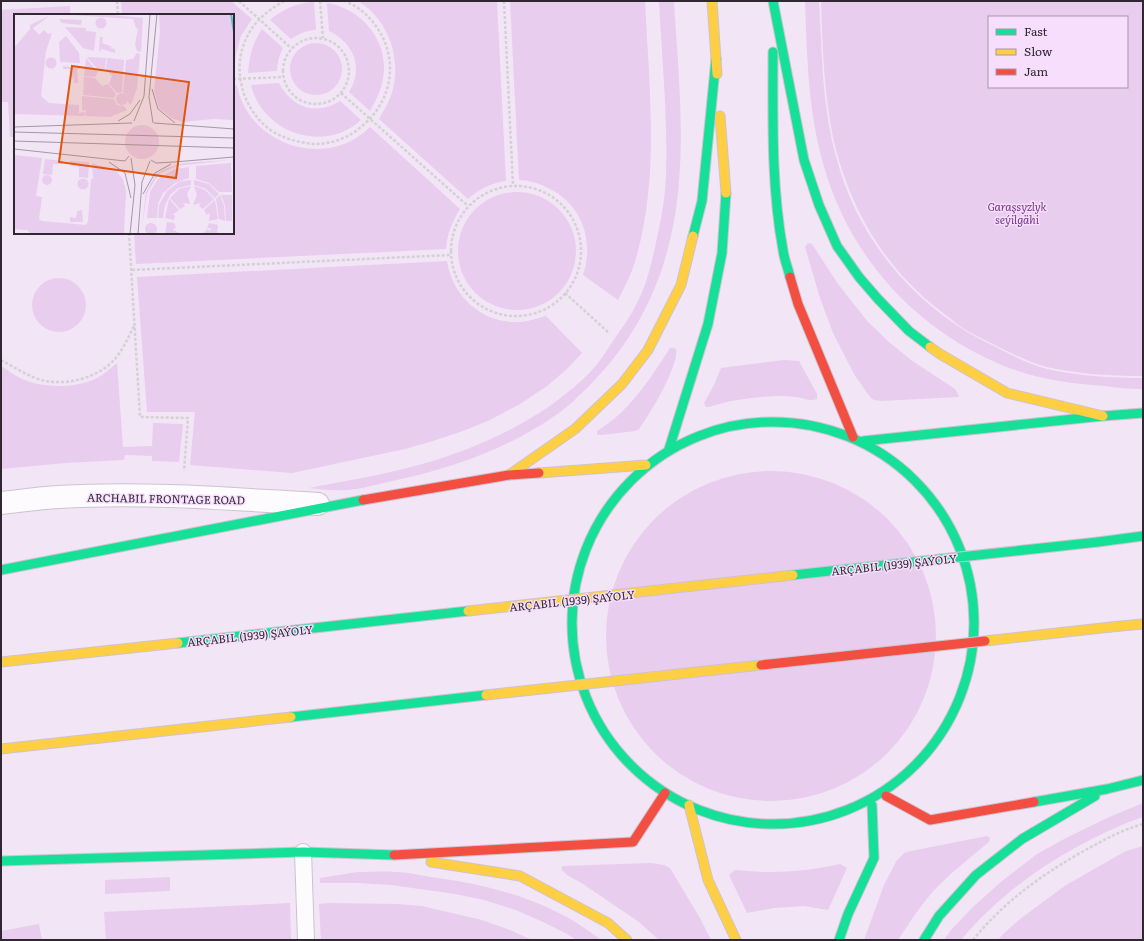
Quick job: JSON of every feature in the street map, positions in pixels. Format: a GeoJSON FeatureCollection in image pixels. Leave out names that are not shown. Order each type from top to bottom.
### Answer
{"type":"FeatureCollection","features":[{"type":"Feature","properties":{"kind":"main road"},"geometry":{"type":"LineString","coordinates":[[669,449],[708,324],[722,253],[726,189],[712,1]]}},
{"type":"Feature","properties":{"kind":"main road"},"geometry":{"type":"LineString","coordinates":[[773,1],[804,160],[819,205],[837,246],[859,277],[878,300],[909,331],[940,354],[1007,393],[1103,416]]}},
{"type":"Feature","properties":{"kind":"main road"},"geometry":{"type":"LineString","coordinates":[[773,1],[773,151],[776,194],[783,251],[798,304],[853,437]]}},
{"type":"Feature","properties":{"kind":"main road"},"geometry":{"type":"LineString","coordinates":[[509,475],[575,429],[622,384],[648,350],[681,285],[702,201],[716,59]]}},
{"type":"Feature","properties":{"kind":"main road"},"geometry":{"type":"LineString","coordinates":[[863,441],[1143,413]]}},
{"type":"Feature","properties":{"kind":"main road"},"geometry":{"type":"LineString","coordinates":[[780,420],[853,437],[863,441],[905,469],[938,506],[962,550],[974,598],[973,648],[960,696],[936,740],[886,796],[872,804],[830,815],[782,823],[735,820],[689,805],[665,793],[627,762],[598,724],[579,680],[571,633],[574,586],[588,540],[613,499],[646,465],[669,449],[722,427],[780,420]]}},
{"type":"Feature","properties":{"kind":"main road"},"geometry":{"type":"LineString","coordinates":[[1,570],[332,505],[509,475],[646,465]]}},
{"type":"Feature","properties":{"kind":"main road","name":"ARÇABIL (1939) ŞAÝOLY"},"geometry":{"type":"LineString","coordinates":[[1,662],[1143,536]]}},
{"type":"Feature","properties":{"kind":"main road"},"geometry":{"type":"LineString","coordinates":[[1,749],[1143,624]]}},
{"type":"Feature","properties":{"kind":"main road"},"geometry":{"type":"LineString","coordinates":[[886,796],[930,820],[1107,789],[1143,780]]}},
{"type":"Feature","properties":{"kind":"main road"},"geometry":{"type":"LineString","coordinates":[[924,940],[939,916],[976,875],[1022,839],[1107,789]]}},
{"type":"Feature","properties":{"kind":"main road"},"geometry":{"type":"LineString","coordinates":[[1,861],[302,852],[385,855],[633,842],[665,793]]}},
{"type":"Feature","properties":{"kind":"main road"},"geometry":{"type":"LineString","coordinates":[[839,940],[848,914],[874,858],[872,804]]}},
{"type":"Feature","properties":{"kind":"main road"},"geometry":{"type":"LineString","coordinates":[[689,805],[708,880],[736,940]]}},
{"type":"Feature","properties":{"kind":"main road"},"geometry":{"type":"LineString","coordinates":[[385,855],[520,876],[608,923],[627,940]]}},
{"type":"Feature","properties":{"kind":"street","name":"ARCHABIL FRONTAGE ROAD"},"geometry":{"type":"LineString","coordinates":[[1,503],[58,497],[115,495],[164,496],[332,505]]}},
{"type":"Feature","properties":{"kind":"lane"},"geometry":{"type":"LineString","coordinates":[[302,852],[306,940]]}},
{"type":"Feature","properties":{"kind":"path"},"geometry":{"type":"LineString","coordinates":[[117,1],[118,14]]}},
{"type":"Feature","properties":{"kind":"path"},"geometry":{"type":"LineString","coordinates":[[239,1],[291,48]]}},
{"type":"Feature","properties":{"kind":"path"},"geometry":{"type":"LineString","coordinates":[[284,1],[273,7],[259,19],[249,34],[242,50],[239,68],[240,79],[248,103],[258,118],[271,130],[287,139],[305,143],[323,144],[340,139],[356,131],[370,119],[381,105],[388,88],[390,70],[388,52],[382,35],[372,20],[358,8],[345,1]]}},
{"type":"Feature","properties":{"kind":"path"},"geometry":{"type":"LineString","coordinates":[[320,1],[323,38]]}},
{"type":"Feature","properties":{"kind":"path"},"geometry":{"type":"LineString","coordinates":[[504,1],[513,185]]}},
{"type":"Feature","properties":{"kind":"path"},"geometry":{"type":"LineString","coordinates":[[311,38],[323,38],[334,43],[342,50],[348,61],[350,72],[347,83],[341,93],[332,101],[321,104],[309,104],[298,100],[290,92],[284,82],[282,70],[284,59],[291,48],[300,42],[311,38]]}},
{"type":"Feature","properties":{"kind":"path"},"geometry":{"type":"LineString","coordinates":[[234,79],[283,77]]}},
{"type":"Feature","properties":{"kind":"path"},"geometry":{"type":"LineString","coordinates":[[341,93],[468,206]]}},
{"type":"Feature","properties":{"kind":"path"},"geometry":{"type":"LineString","coordinates":[[513,185],[529,186],[544,192],[557,200],[568,211],[576,225],[581,240],[581,256],[578,272],[571,286],[561,298],[548,308],[534,314],[518,316],[502,315],[487,310],[474,301],[463,290],[455,276],[450,255],[453,229],[460,216],[470,203],[483,194],[498,188],[513,185]]}},
{"type":"Feature","properties":{"kind":"path"},"geometry":{"type":"LineString","coordinates":[[130,234],[140,417],[188,418],[184,473]]}},
{"type":"Feature","properties":{"kind":"path"},"geometry":{"type":"LineString","coordinates":[[132,270],[450,255]]}},
{"type":"Feature","properties":{"kind":"path"},"geometry":{"type":"LineString","coordinates":[[565,293],[608,332]]}},
{"type":"Feature","properties":{"kind":"path"},"geometry":{"type":"LineString","coordinates":[[1,360],[23,373],[45,381],[63,382],[82,379],[101,371],[114,360],[126,344],[134,324]]}},
{"type":"Feature","properties":{"kind":"path"},"geometry":{"type":"LineString","coordinates":[[973,940],[1010,901],[1049,871],[1110,837],[1143,824]]}},
{"type":"Feature","properties":{"kind":"green space"},"geometry":{"type":"Polygon","coordinates":[[[121,1],[231,1],[252,19],[241,36],[236,54],[234,74],[234,14],[122,14],[121,1]]]}},
{"type":"Feature","properties":{"kind":"green space"},"geometry":{"type":"Polygon","coordinates":[[[358,1],[497,1],[506,181],[486,187],[468,199],[379,119],[388,103],[395,80],[394,55],[387,33],[381,22],[368,8],[358,1]]]}},
{"type":"Feature","properties":{"kind":"green space"},"geometry":{"type":"Polygon","coordinates":[[[510,1],[645,1],[651,130],[648,195],[636,258],[618,300],[583,275],[587,249],[586,236],[576,212],[568,202],[558,194],[543,186],[529,181],[519,180],[510,1]]]}},
{"type":"Feature","properties":{"kind":"green space"},"geometry":{"type":"Polygon","coordinates":[[[659,1],[674,1],[681,131],[679,183],[676,209],[665,258],[648,304],[623,346],[591,384],[568,406],[536,428],[501,446],[471,459],[446,467],[364,488],[327,490],[309,488],[420,465],[475,446],[532,418],[566,394],[587,376],[603,357],[632,313],[642,292],[653,256],[663,207],[666,177],[666,133],[659,1]]]}},
{"type":"Feature","properties":{"kind":"green space"},"geometry":{"type":"Polygon","coordinates":[[[805,1],[819,1],[822,61],[828,121],[845,186],[856,212],[870,236],[903,279],[923,299],[967,332],[1033,365],[1083,375],[1143,378],[1143,389],[1119,388],[1059,381],[1036,376],[995,362],[964,346],[936,328],[910,306],[886,282],[866,255],[848,226],[834,196],[823,163],[811,103],[805,1]]]}},
{"type":"Feature","properties":{"kind":"green space","name":"Garaşsyzlyk seýilgähi"},"geometry":{"type":"Polygon","coordinates":[[[821,1],[1143,1],[1143,376],[1083,373],[1047,367],[1021,358],[961,327],[930,303],[912,286],[881,249],[857,207],[847,184],[839,160],[830,121],[824,61],[821,1]]]}},
{"type":"Feature","properties":{"kind":"green space"},"geometry":{"type":"Polygon","coordinates":[[[314,2],[316,30],[303,33],[291,39],[270,20],[290,7],[314,2]]]}},
{"type":"Feature","properties":{"kind":"green space"},"geometry":{"type":"Polygon","coordinates":[[[327,3],[353,13],[372,31],[379,43],[383,55],[384,69],[380,90],[370,111],[349,92],[356,74],[356,65],[354,57],[345,42],[329,31],[327,3]]]}},
{"type":"Feature","properties":{"kind":"green space"},"geometry":{"type":"Polygon","coordinates":[[[70,6],[70,14],[14,14],[14,137],[10,137],[8,102],[1,102],[1,10],[70,6]]]}},
{"type":"Feature","properties":{"kind":"green space"},"geometry":{"type":"Polygon","coordinates":[[[262,29],[283,48],[278,59],[277,71],[248,73],[252,50],[262,29]]]}},
{"type":"Feature","properties":{"kind":"green space"},"geometry":{"type":"Polygon","coordinates":[[[311,43],[321,43],[335,50],[342,64],[342,74],[335,88],[321,95],[311,95],[301,91],[294,84],[290,74],[290,64],[294,54],[301,47],[311,43]]]}},
{"type":"Feature","properties":{"kind":"green space"},"geometry":{"type":"Polygon","coordinates":[[[279,83],[284,92],[298,104],[305,107],[322,108],[331,106],[340,101],[361,120],[346,130],[330,136],[313,137],[296,133],[281,126],[268,116],[257,102],[251,85],[279,83]]]}},
{"type":"Feature","properties":{"kind":"green space"},"geometry":{"type":"Polygon","coordinates":[[[237,85],[244,106],[256,123],[272,136],[291,145],[311,149],[332,147],[352,140],[370,127],[460,209],[450,228],[446,249],[136,264],[134,234],[234,234],[234,86],[237,85]]]}},
{"type":"Feature","properties":{"kind":"green space"},"geometry":{"type":"Polygon","coordinates":[[[517,192],[528,193],[540,197],[559,209],[571,228],[575,240],[575,262],[571,274],[559,293],[540,305],[528,309],[517,310],[506,309],[494,305],[475,293],[463,274],[459,262],[458,251],[459,240],[463,228],[475,209],[494,197],[506,193],[517,192]]]}},
{"type":"Feature","properties":{"kind":"green space"},"geometry":{"type":"Polygon","coordinates":[[[808,243],[812,244],[838,284],[868,322],[911,360],[955,389],[959,396],[958,397],[881,401],[874,400],[870,397],[854,374],[833,333],[820,298],[805,247],[808,243]]]}},
{"type":"Feature","properties":{"kind":"green space"},"geometry":{"type":"Polygon","coordinates":[[[447,261],[454,284],[469,303],[478,311],[500,320],[512,322],[525,321],[546,316],[582,353],[567,369],[547,386],[520,404],[490,420],[463,431],[405,449],[292,473],[190,465],[195,412],[147,412],[137,277],[447,261]]]}},
{"type":"Feature","properties":{"kind":"green space"},"geometry":{"type":"Polygon","coordinates":[[[59,278],[69,280],[78,286],[84,295],[86,305],[84,315],[78,324],[69,330],[59,332],[49,330],[40,324],[34,315],[32,305],[34,295],[40,286],[49,280],[59,278]]]}},
{"type":"Feature","properties":{"kind":"green space"},"geometry":{"type":"Polygon","coordinates":[[[670,348],[676,349],[676,356],[669,377],[650,413],[639,429],[635,431],[598,435],[597,431],[609,423],[629,405],[655,371],[670,348]]]}},
{"type":"Feature","properties":{"kind":"green space"},"geometry":{"type":"Polygon","coordinates":[[[784,360],[799,361],[817,394],[817,399],[806,400],[791,396],[768,396],[725,402],[706,407],[704,403],[721,368],[784,360]]]}},
{"type":"Feature","properties":{"kind":"green space"},"geometry":{"type":"Polygon","coordinates":[[[117,363],[123,447],[152,446],[153,423],[183,424],[179,462],[152,461],[152,456],[125,455],[124,460],[66,463],[1,469],[1,366],[19,378],[31,382],[41,385],[63,386],[93,380],[104,374],[117,363]]]}},
{"type":"Feature","properties":{"kind":"green space"},"geometry":{"type":"Polygon","coordinates":[[[755,471],[787,471],[819,478],[849,490],[876,508],[899,531],[909,544],[924,573],[933,604],[936,620],[936,652],[933,668],[924,699],[917,714],[899,741],[876,764],[849,782],[819,794],[787,801],[755,801],[723,794],[693,782],[666,764],[643,741],[625,714],[613,684],[606,652],[606,620],[613,588],[625,558],[643,531],[666,508],[693,490],[723,478],[755,471]]]}},
{"type":"Feature","properties":{"kind":"green space"},"geometry":{"type":"Polygon","coordinates":[[[1143,803],[1143,817],[1103,833],[1054,860],[1037,871],[1005,896],[975,924],[961,940],[944,940],[951,930],[974,906],[1002,881],[1037,854],[1107,818],[1143,803]]]}},
{"type":"Feature","properties":{"kind":"green space"},"geometry":{"type":"Polygon","coordinates":[[[987,836],[990,839],[989,842],[937,887],[921,906],[898,940],[864,940],[884,885],[897,860],[904,853],[987,836]]]}},
{"type":"Feature","properties":{"kind":"green space"},"geometry":{"type":"Polygon","coordinates":[[[1143,846],[1143,940],[998,940],[1020,919],[1066,885],[1126,851],[1143,846]]]}},
{"type":"Feature","properties":{"kind":"green space"},"geometry":{"type":"Polygon","coordinates":[[[651,863],[664,865],[670,868],[700,918],[711,940],[659,940],[639,922],[583,884],[567,875],[561,868],[563,866],[651,863]]]}},
{"type":"Feature","properties":{"kind":"green space"},"geometry":{"type":"Polygon","coordinates":[[[840,864],[847,868],[828,910],[804,906],[774,908],[747,913],[729,875],[735,870],[788,872],[840,864]]]}},
{"type":"Feature","properties":{"kind":"green space"},"geometry":{"type":"Polygon","coordinates":[[[358,872],[408,873],[454,880],[499,890],[542,905],[582,926],[601,940],[577,940],[516,910],[484,900],[455,894],[391,885],[320,883],[320,878],[358,872]]]}},
{"type":"Feature","properties":{"kind":"green space"},"geometry":{"type":"Polygon","coordinates":[[[170,877],[170,891],[105,894],[105,880],[170,877]]]}},
{"type":"Feature","properties":{"kind":"green space"},"geometry":{"type":"Polygon","coordinates":[[[290,903],[291,940],[106,940],[104,912],[290,903]]]}},
{"type":"Feature","properties":{"kind":"green space"},"geometry":{"type":"Polygon","coordinates":[[[319,904],[422,906],[482,920],[532,940],[321,940],[319,904]]]}},
{"type":"Feature","properties":{"kind":"green space"},"geometry":{"type":"Polygon","coordinates":[[[39,924],[42,940],[1,940],[1,931],[39,924]]]}},
{"type":"Feature","properties":{"kind":"traffic: fast"},"geometry":{"type":"LineString","coordinates":[[773,1],[804,160],[819,205],[837,246],[859,277],[878,299],[909,331],[930,347]]}},
{"type":"Feature","properties":{"kind":"traffic: fast"},"geometry":{"type":"LineString","coordinates":[[773,52],[773,127],[776,201],[779,226],[790,277]]}},
{"type":"Feature","properties":{"kind":"traffic: fast"},"geometry":{"type":"LineString","coordinates":[[693,236],[702,201],[716,59]]}},
{"type":"Feature","properties":{"kind":"traffic: fast"},"geometry":{"type":"LineString","coordinates":[[669,449],[708,324],[722,253],[726,193]]}},
{"type":"Feature","properties":{"kind":"traffic: fast"},"geometry":{"type":"LineString","coordinates":[[863,441],[1143,413]]}},
{"type":"Feature","properties":{"kind":"traffic: fast"},"geometry":{"type":"LineString","coordinates":[[773,422],[812,426],[850,437],[885,456],[915,481],[940,511],[959,546],[970,584],[974,623],[970,662],[959,700],[940,735],[915,765],[885,790],[850,809],[812,820],[773,824],[734,820],[696,809],[661,790],[631,765],[606,735],[587,700],[576,662],[572,623],[576,584],[587,546],[606,511],[631,481],[661,456],[696,437],[734,426],[773,422]]}},
{"type":"Feature","properties":{"kind":"traffic: fast"},"geometry":{"type":"LineString","coordinates":[[1,570],[363,500]]}},
{"type":"Feature","properties":{"kind":"traffic: fast"},"geometry":{"type":"LineString","coordinates":[[1098,542],[1143,536]]}},
{"type":"Feature","properties":{"kind":"traffic: fast"},"geometry":{"type":"LineString","coordinates":[[793,575],[1098,542]]}},
{"type":"Feature","properties":{"kind":"traffic: fast"},"geometry":{"type":"LineString","coordinates":[[178,643],[468,611]]}},
{"type":"Feature","properties":{"kind":"traffic: fast"},"geometry":{"type":"LineString","coordinates":[[291,717],[486,695]]}},
{"type":"Feature","properties":{"kind":"traffic: fast"},"geometry":{"type":"LineString","coordinates":[[1034,802],[1107,789],[1143,780]]}},
{"type":"Feature","properties":{"kind":"traffic: fast"},"geometry":{"type":"LineString","coordinates":[[924,940],[939,916],[976,875],[1022,839],[1095,796]]}},
{"type":"Feature","properties":{"kind":"traffic: fast"},"geometry":{"type":"LineString","coordinates":[[839,940],[848,914],[874,858],[872,805]]}},
{"type":"Feature","properties":{"kind":"traffic: fast"},"geometry":{"type":"LineString","coordinates":[[1,861],[303,852],[394,855]]}},
{"type":"Feature","properties":{"kind":"traffic: slow"},"geometry":{"type":"LineString","coordinates":[[712,1],[717,74]]}},
{"type":"Feature","properties":{"kind":"traffic: slow"},"geometry":{"type":"LineString","coordinates":[[720,116],[726,193]]}},
{"type":"Feature","properties":{"kind":"traffic: slow"},"geometry":{"type":"LineString","coordinates":[[509,475],[575,429],[622,384],[648,350],[681,285],[693,236]]}},
{"type":"Feature","properties":{"kind":"traffic: slow"},"geometry":{"type":"LineString","coordinates":[[930,347],[1007,393],[1103,416]]}},
{"type":"Feature","properties":{"kind":"traffic: slow"},"geometry":{"type":"LineString","coordinates":[[539,473],[646,465]]}},
{"type":"Feature","properties":{"kind":"traffic: slow"},"geometry":{"type":"LineString","coordinates":[[468,611],[793,575]]}},
{"type":"Feature","properties":{"kind":"traffic: slow"},"geometry":{"type":"LineString","coordinates":[[1111,627],[1143,624]]}},
{"type":"Feature","properties":{"kind":"traffic: slow"},"geometry":{"type":"LineString","coordinates":[[985,641],[1111,627]]}},
{"type":"Feature","properties":{"kind":"traffic: slow"},"geometry":{"type":"LineString","coordinates":[[1,662],[178,643]]}},
{"type":"Feature","properties":{"kind":"traffic: slow"},"geometry":{"type":"LineString","coordinates":[[486,695],[761,665]]}},
{"type":"Feature","properties":{"kind":"traffic: slow"},"geometry":{"type":"LineString","coordinates":[[1,749],[291,717]]}},
{"type":"Feature","properties":{"kind":"traffic: slow"},"geometry":{"type":"LineString","coordinates":[[689,805],[708,880],[736,940]]}},
{"type":"Feature","properties":{"kind":"traffic: slow"},"geometry":{"type":"LineString","coordinates":[[431,862],[520,876],[608,923],[627,940]]}},
{"type":"Feature","properties":{"kind":"traffic: jam"},"geometry":{"type":"LineString","coordinates":[[790,277],[798,304],[853,437]]}},
{"type":"Feature","properties":{"kind":"traffic: jam"},"geometry":{"type":"LineString","coordinates":[[363,500],[509,475],[539,473]]}},
{"type":"Feature","properties":{"kind":"traffic: jam"},"geometry":{"type":"LineString","coordinates":[[761,665],[985,641]]}},
{"type":"Feature","properties":{"kind":"traffic: jam"},"geometry":{"type":"LineString","coordinates":[[394,855],[633,842],[665,793]]}},
{"type":"Feature","properties":{"kind":"traffic: jam"},"geometry":{"type":"LineString","coordinates":[[886,796],[930,820],[1034,802]]}}]}
